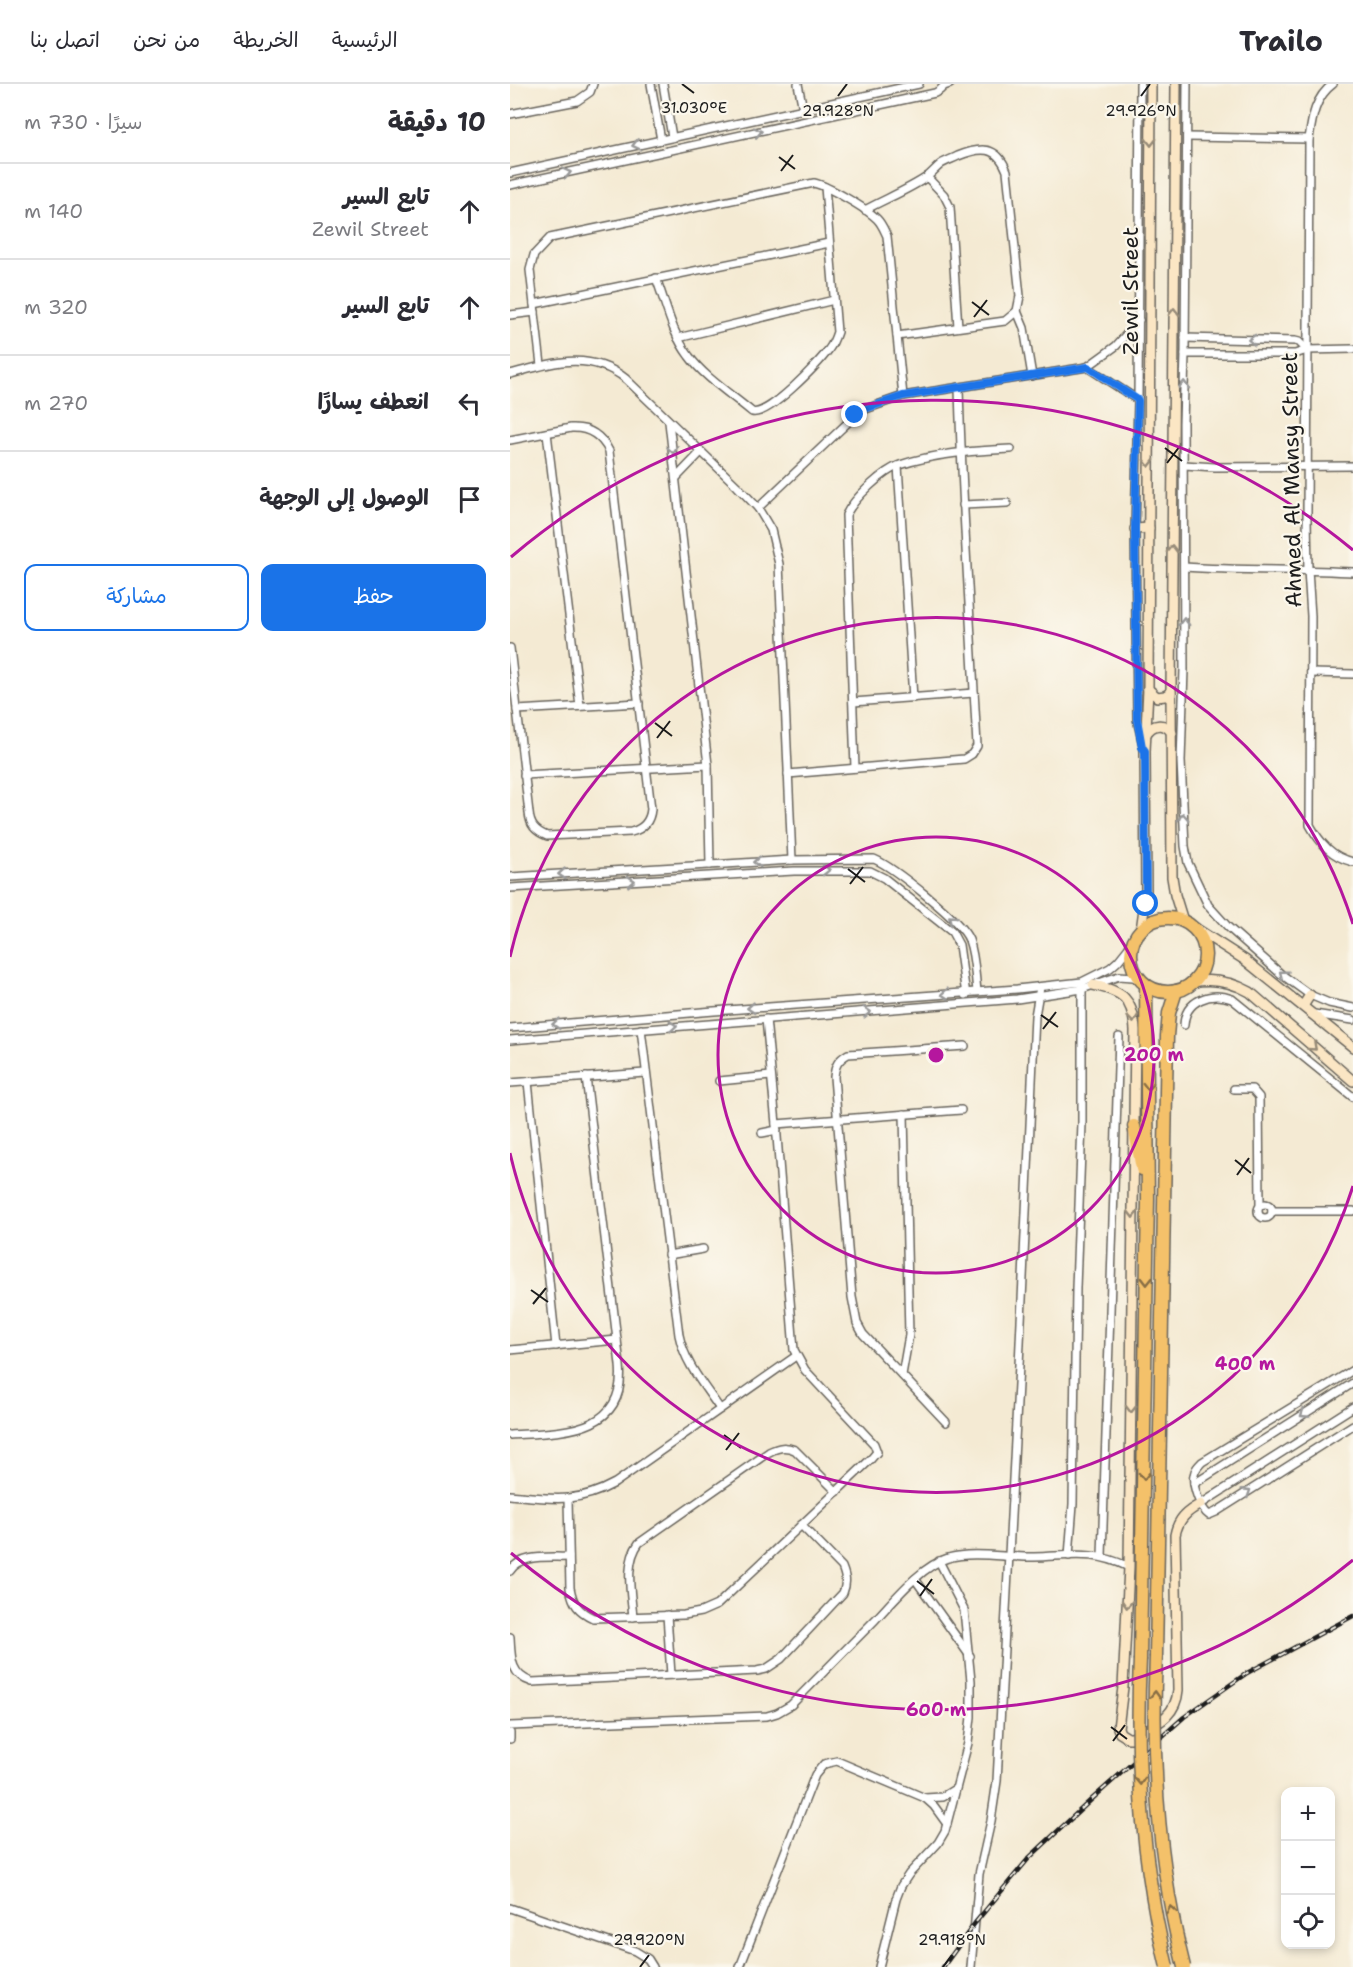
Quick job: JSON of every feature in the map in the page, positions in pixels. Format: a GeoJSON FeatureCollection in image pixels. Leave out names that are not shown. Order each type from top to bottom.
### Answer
{"type":"FeatureCollection","features":[{"type":"Feature","properties":{"kind":"highway"},"geometry":{"type":"LineString","coordinates":[[1143,983],[1160,992],[1176,991],[1193,982],[1202,968],[1205,952],[1200,936],[1186,923],[1164,918],[1151,922],[1141,930],[1134,941],[1131,961],[1143,983],[1148,1199],[1138,1743],[1143,1827],[1155,1910],[1167,1967]]}},
{"type":"Feature","properties":{"kind":"highway"},"geometry":{"type":"LineString","coordinates":[[1176,991],[1169,1013],[1167,1036],[1154,1739],[1158,1822],[1170,1905],[1184,1967]]}},
{"type":"Feature","properties":{"kind":"highway"},"geometry":{"type":"LineString","coordinates":[[1134,1126],[1148,1199]]}},
{"type":"Feature","properties":{"kind":"main road","name":"Zewil Street"},"geometry":{"type":"LineString","coordinates":[[1141,930],[1146,895],[1145,751],[1148,689],[1151,84]]}},
{"type":"Feature","properties":{"kind":"main road","name":"Zewil Street"},"geometry":{"type":"LineString","coordinates":[[1176,84],[1180,213],[1178,423],[1171,692],[1172,877],[1175,895],[1186,923]]}},
{"type":"Feature","properties":{"kind":"main road"},"geometry":{"type":"LineString","coordinates":[[1140,200],[1150,201]]}},
{"type":"Feature","properties":{"kind":"main road"},"geometry":{"type":"LineString","coordinates":[[1135,529],[1149,528]]}},
{"type":"Feature","properties":{"kind":"main road"},"geometry":{"type":"LineString","coordinates":[[1148,689],[1157,697],[1171,692]]}},
{"type":"Feature","properties":{"kind":"main road"},"geometry":{"type":"LineString","coordinates":[[1146,735],[1151,728],[1159,725],[1167,727],[1172,733]]}},
{"type":"Feature","properties":{"kind":"main road"},"geometry":{"type":"LineString","coordinates":[[1186,923],[1245,960],[1353,1047]]}},
{"type":"Feature","properties":{"kind":"main road"},"geometry":{"type":"LineString","coordinates":[[1193,982],[1223,981],[1250,992],[1353,1081]]}},
{"type":"Feature","properties":{"kind":"main road"},"geometry":{"type":"LineString","coordinates":[[1093,985],[1118,993],[1125,998],[1132,1008],[1135,1030],[1129,1567],[1123,1687],[1118,1728],[1120,1733],[1128,1738],[1132,1738],[1164,1719],[1176,1704],[1178,1690],[1175,1535],[1182,1517],[1201,1504]]}},
{"type":"Feature","properties":{"kind":"main road"},"geometry":{"type":"LineString","coordinates":[[1303,1006],[1310,994]]}},
{"type":"Feature","properties":{"kind":"street"},"geometry":{"type":"LineString","coordinates":[[510,114],[577,101],[590,92],[593,84]]}},
{"type":"Feature","properties":{"kind":"street"},"geometry":{"type":"LineString","coordinates":[[651,84],[661,140]]}},
{"type":"Feature","properties":{"kind":"street"},"geometry":{"type":"LineString","coordinates":[[663,84],[672,137]]}},
{"type":"Feature","properties":{"kind":"street"},"geometry":{"type":"LineString","coordinates":[[798,84],[803,109]]}},
{"type":"Feature","properties":{"kind":"street"},"geometry":{"type":"LineString","coordinates":[[510,173],[899,86],[919,84]]}},
{"type":"Feature","properties":{"kind":"street"},"geometry":{"type":"LineString","coordinates":[[1140,84],[1135,529],[1137,719],[1142,747],[1145,751]]}},
{"type":"Feature","properties":{"kind":"street"},"geometry":{"type":"LineString","coordinates":[[1187,84],[1187,136],[1180,213],[1185,354],[1178,423],[1184,465],[1181,761],[1185,846],[1188,863],[1208,905],[1228,927],[1281,974],[1310,994],[1329,1003],[1353,1008]]}},
{"type":"Feature","properties":{"kind":"street","name":"Ahmed Al Mansy Street"},"geometry":{"type":"LineString","coordinates":[[1333,84],[1321,95],[1316,105],[1309,139],[1307,350],[1308,570],[1311,616],[1310,825],[1317,838],[1328,849],[1345,860],[1353,862]]}},
{"type":"Feature","properties":{"kind":"street"},"geometry":{"type":"LineString","coordinates":[[510,185],[935,93],[945,85]]}},
{"type":"Feature","properties":{"kind":"street"},"geometry":{"type":"LineString","coordinates":[[725,126],[728,138]]}},
{"type":"Feature","properties":{"kind":"street"},"geometry":{"type":"LineString","coordinates":[[1187,136],[1309,139]]}},
{"type":"Feature","properties":{"kind":"street"},"geometry":{"type":"LineString","coordinates":[[865,210],[927,177],[943,163],[972,151],[981,149],[990,151],[1004,162],[1007,171],[1020,296],[1017,311],[1005,321],[897,336]]}},
{"type":"Feature","properties":{"kind":"street"},"geometry":{"type":"LineString","coordinates":[[607,152],[609,163]]}},
{"type":"Feature","properties":{"kind":"street"},"geometry":{"type":"LineString","coordinates":[[927,177],[944,195],[950,207],[958,327]]}},
{"type":"Feature","properties":{"kind":"street"},"geometry":{"type":"LineString","coordinates":[[542,365],[530,270],[531,262],[539,249],[550,238],[810,183],[825,187],[865,210],[881,223],[887,236],[903,396]]}},
{"type":"Feature","properties":{"kind":"street"},"geometry":{"type":"LineString","coordinates":[[656,278],[678,338],[689,356],[752,412],[758,413],[784,396],[831,347],[837,332],[825,187]]}},
{"type":"Feature","properties":{"kind":"street"},"geometry":{"type":"LineString","coordinates":[[510,315],[656,278],[829,243]]}},
{"type":"Feature","properties":{"kind":"street"},"geometry":{"type":"LineString","coordinates":[[678,338],[834,300]]}},
{"type":"Feature","properties":{"kind":"street"},"geometry":{"type":"LineString","coordinates":[[1017,311],[1024,328],[1032,376]]}},
{"type":"Feature","properties":{"kind":"street"},"geometry":{"type":"LineString","coordinates":[[758,508],[855,415],[865,409],[903,396],[1088,367],[1116,346],[1139,320]]}},
{"type":"Feature","properties":{"kind":"street"},"geometry":{"type":"LineString","coordinates":[[1185,338],[1294,341],[1299,342],[1307,350]]}},
{"type":"Feature","properties":{"kind":"street"},"geometry":{"type":"LineString","coordinates":[[1185,354],[1295,354],[1307,350],[1353,349]]}},
{"type":"Feature","properties":{"kind":"street"},"geometry":{"type":"LineString","coordinates":[[510,374],[542,365],[579,360],[612,369],[626,379],[737,486],[758,508],[771,530],[779,564],[792,860]]}},
{"type":"Feature","properties":{"kind":"street"},"geometry":{"type":"LineString","coordinates":[[1088,367],[1138,400]]}},
{"type":"Feature","properties":{"kind":"street"},"geometry":{"type":"LineString","coordinates":[[788,774],[964,759],[977,746],[963,505],[959,387]]}},
{"type":"Feature","properties":{"kind":"street"},"geometry":{"type":"LineString","coordinates":[[669,422],[708,765],[710,865]]}},
{"type":"Feature","properties":{"kind":"street"},"geometry":{"type":"LineString","coordinates":[[510,440],[581,428],[598,435],[609,452],[646,768],[650,815],[643,827],[631,832],[547,836],[533,828],[524,775],[510,648]]}},
{"type":"Feature","properties":{"kind":"street"},"geometry":{"type":"LineString","coordinates":[[547,433],[580,706]]}},
{"type":"Feature","properties":{"kind":"street"},"geometry":{"type":"LineString","coordinates":[[855,768],[846,515],[853,502],[863,491],[898,466],[961,452],[1011,449]]}},
{"type":"Feature","properties":{"kind":"street"},"geometry":{"type":"LineString","coordinates":[[676,478],[701,452]]}},
{"type":"Feature","properties":{"kind":"street"},"geometry":{"type":"LineString","coordinates":[[1184,465],[1215,467],[1353,466]]}},
{"type":"Feature","properties":{"kind":"street"},"geometry":{"type":"LineString","coordinates":[[898,466],[913,698]]}},
{"type":"Feature","properties":{"kind":"street"},"geometry":{"type":"LineString","coordinates":[[963,505],[1007,503]]}},
{"type":"Feature","properties":{"kind":"street"},"geometry":{"type":"LineString","coordinates":[[1184,567],[1353,572]]}},
{"type":"Feature","properties":{"kind":"street"},"geometry":{"type":"LineString","coordinates":[[1311,673],[1353,675]]}},
{"type":"Feature","properties":{"kind":"street"},"geometry":{"type":"LineString","coordinates":[[853,702],[974,693]]}},
{"type":"Feature","properties":{"kind":"street"},"geometry":{"type":"LineString","coordinates":[[517,710],[639,703]]}},
{"type":"Feature","properties":{"kind":"street"},"geometry":{"type":"LineString","coordinates":[[524,775],[708,765]]}},
{"type":"Feature","properties":{"kind":"street"},"geometry":{"type":"LineString","coordinates":[[510,877],[792,860],[874,859],[883,863],[920,892],[965,933],[971,949],[977,991]]}},
{"type":"Feature","properties":{"kind":"street"},"geometry":{"type":"LineString","coordinates":[[510,888],[794,871],[861,870],[877,874],[914,901],[957,939],[966,1002]]}},
{"type":"Feature","properties":{"kind":"street"},"geometry":{"type":"LineString","coordinates":[[597,872],[597,883]]}},
{"type":"Feature","properties":{"kind":"street"},"geometry":{"type":"LineString","coordinates":[[914,901],[920,892]]}},
{"type":"Feature","properties":{"kind":"street"},"geometry":{"type":"LineString","coordinates":[[1082,985],[1118,962],[1134,941]]}},
{"type":"Feature","properties":{"kind":"street"},"geometry":{"type":"LineString","coordinates":[[510,1040],[1017,999],[1040,991],[1093,985],[1119,976],[1133,977],[1143,983]]}},
{"type":"Feature","properties":{"kind":"street"},"geometry":{"type":"LineString","coordinates":[[1070,1556],[1082,1123],[1082,985]]}},
{"type":"Feature","properties":{"kind":"street"},"geometry":{"type":"LineString","coordinates":[[1017,989],[1017,999]]}},
{"type":"Feature","properties":{"kind":"street"},"geometry":{"type":"LineString","coordinates":[[510,1028],[977,991],[1017,989],[1040,991]]}},
{"type":"Feature","properties":{"kind":"street"},"geometry":{"type":"LineString","coordinates":[[971,1967],[979,1874],[997,1781],[1035,1016],[1040,991]]}},
{"type":"Feature","properties":{"kind":"street"},"geometry":{"type":"LineString","coordinates":[[1184,1025],[1186,1013],[1199,1000],[1217,995],[1232,999],[1353,1097]]}},
{"type":"Feature","properties":{"kind":"street"},"geometry":{"type":"LineString","coordinates":[[714,1011],[714,1022]]}},
{"type":"Feature","properties":{"kind":"street"},"geometry":{"type":"LineString","coordinates":[[1312,1014],[1353,1020]]}},
{"type":"Feature","properties":{"kind":"street"},"geometry":{"type":"LineString","coordinates":[[568,1499],[570,1588],[573,1602],[582,1613],[593,1618],[701,1612],[717,1605],[877,1452],[876,1448],[806,1370],[796,1356],[792,1342],[777,1127],[766,1019]]}},
{"type":"Feature","properties":{"kind":"street"},"geometry":{"type":"LineString","coordinates":[[641,1029],[681,1346],[690,1367],[720,1409]]}},
{"type":"Feature","properties":{"kind":"street"},"geometry":{"type":"LineString","coordinates":[[1102,1556],[1119,1037]]}},
{"type":"Feature","properties":{"kind":"street"},"geometry":{"type":"LineString","coordinates":[[946,1422],[863,1334],[857,1323],[853,1310],[835,1067],[840,1059],[848,1054],[965,1046]]}},
{"type":"Feature","properties":{"kind":"street"},"geometry":{"type":"LineString","coordinates":[[510,1083],[645,1073]]}},
{"type":"Feature","properties":{"kind":"street"},"geometry":{"type":"LineString","coordinates":[[719,1081],[771,1076]]}},
{"type":"Feature","properties":{"kind":"street"},"geometry":{"type":"LineString","coordinates":[[510,1435],[568,1431],[588,1424],[604,1415],[615,1403],[621,1388],[586,1077]]}},
{"type":"Feature","properties":{"kind":"street"},"geometry":{"type":"LineString","coordinates":[[528,1082],[556,1346]]}},
{"type":"Feature","properties":{"kind":"street"},"geometry":{"type":"LineString","coordinates":[[1234,1089],[1252,1089],[1259,1097],[1260,1206],[1258,1210],[1262,1217],[1267,1217],[1272,1211],[1353,1211]]}},
{"type":"Feature","properties":{"kind":"street"},"geometry":{"type":"LineString","coordinates":[[762,1133],[777,1127],[838,1119],[961,1110]]}},
{"type":"Feature","properties":{"kind":"street"},"geometry":{"type":"LineString","coordinates":[[902,1375],[909,1335],[904,1114]]}},
{"type":"Feature","properties":{"kind":"street"},"geometry":{"type":"LineString","coordinates":[[668,1255],[703,1249]]}},
{"type":"Feature","properties":{"kind":"street"},"geometry":{"type":"LineString","coordinates":[[510,1350],[617,1340]]}},
{"type":"Feature","properties":{"kind":"street"},"geometry":{"type":"LineString","coordinates":[[510,1495],[568,1499],[600,1491],[615,1483],[796,1356]]}},
{"type":"Feature","properties":{"kind":"street"},"geometry":{"type":"LineString","coordinates":[[1353,1370],[1206,1459],[1195,1471],[1193,1477],[1205,1514],[1216,1512],[1353,1425]]}},
{"type":"Feature","properties":{"kind":"street"},"geometry":{"type":"LineString","coordinates":[[1194,1484],[1353,1383]]}},
{"type":"Feature","properties":{"kind":"street"},"geometry":{"type":"LineString","coordinates":[[1201,1504],[1353,1407]]}},
{"type":"Feature","properties":{"kind":"street"},"geometry":{"type":"LineString","coordinates":[[633,1617],[630,1566],[634,1550],[639,1543],[777,1447],[795,1450],[837,1492]]}},
{"type":"Feature","properties":{"kind":"street"},"geometry":{"type":"LineString","coordinates":[[510,1637],[514,1671],[523,1679],[532,1682],[766,1669],[781,1659],[843,1593],[846,1584],[843,1566],[801,1525]]}},
{"type":"Feature","properties":{"kind":"street"},"geometry":{"type":"LineString","coordinates":[[510,1726],[766,1716],[777,1713],[790,1705],[915,1579],[939,1561],[961,1557],[1102,1556],[1129,1567]]}},
{"type":"Feature","properties":{"kind":"street"},"geometry":{"type":"LineString","coordinates":[[510,1570],[515,1563],[524,1560],[569,1557]]}},
{"type":"Feature","properties":{"kind":"street"},"geometry":{"type":"LineString","coordinates":[[879,1967],[901,1886],[938,1843],[947,1824],[968,1743],[971,1717],[970,1656],[964,1610],[939,1561]]}},
{"type":"Feature","properties":{"kind":"street"},"geometry":{"type":"LineString","coordinates":[[915,1579],[970,1656]]}},
{"type":"Feature","properties":{"kind":"street"},"geometry":{"type":"LineString","coordinates":[[667,1615],[671,1676]]}},
{"type":"Feature","properties":{"kind":"street"},"geometry":{"type":"LineString","coordinates":[[510,1732],[510,1739]]}},
{"type":"Feature","properties":{"kind":"street"},"geometry":{"type":"LineString","coordinates":[[740,1967],[819,1768],[824,1764],[837,1761],[925,1798],[947,1824]]}},
{"type":"Feature","properties":{"kind":"street"},"geometry":{"type":"LineString","coordinates":[[925,1798],[942,1797],[956,1788]]}},
{"type":"Feature","properties":{"kind":"street"},"geometry":{"type":"LineString","coordinates":[[510,1908],[635,1951],[648,1959],[653,1967]]}},
{"type":"Feature","properties":{"kind":"railway"},"geometry":{"type":"LineString","coordinates":[[943,1967],[975,1923],[1029,1858],[1184,1717],[1247,1673],[1353,1616]]}},
{"type":"Feature","properties":{"kind":"route"},"geometry":{"type":"LineString","coordinates":[[855,415],[865,409],[903,396],[1088,367],[1138,400],[1135,529],[1137,719],[1142,747],[1145,751],[1146,904]]}}]}
